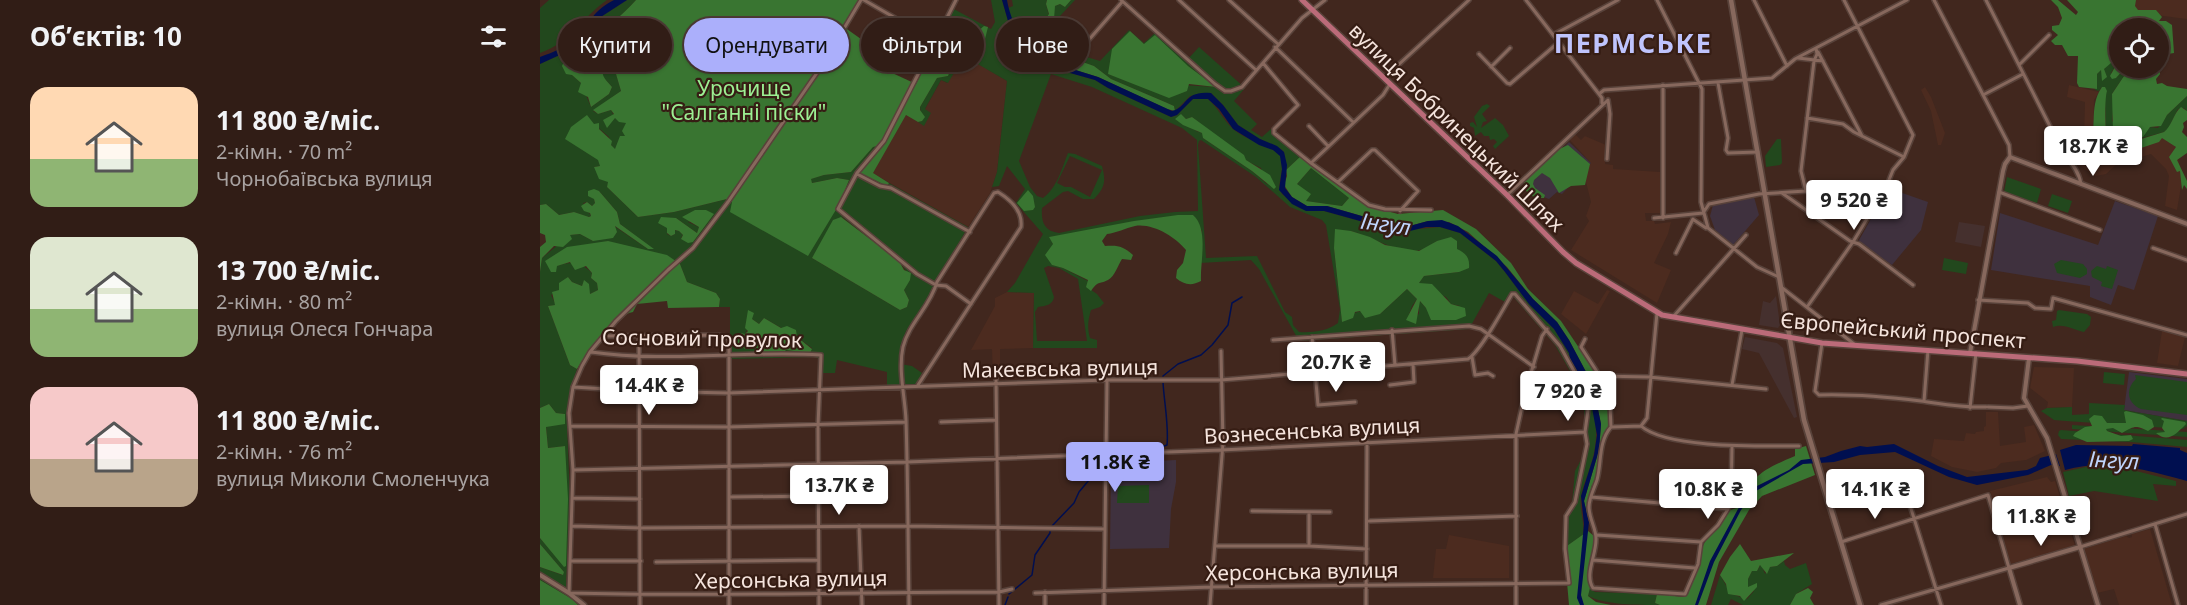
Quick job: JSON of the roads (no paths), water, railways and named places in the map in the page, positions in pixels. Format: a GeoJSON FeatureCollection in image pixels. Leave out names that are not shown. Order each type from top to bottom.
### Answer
{"type":"FeatureCollection","features":[{"type":"Feature","properties":{"kind":"main road","name":"вулиця Бобринецький Шлях"},"geometry":{"type":"LineString","coordinates":[[1302,0],[1507,195],[1563,252]]}},
{"type":"Feature","properties":{"kind":"main road"},"geometry":{"type":"LineString","coordinates":[[1731,0],[1804,420],[1860,605]]}},
{"type":"Feature","properties":{"kind":"main road","name":"Європейський проспект"},"geometry":{"type":"LineString","coordinates":[[1563,252],[1576,263],[1657,312],[1672,318],[1822,343],[1973,353],[2187,374]]}},
{"type":"Feature","properties":{"kind":"street"},"geometry":{"type":"LineString","coordinates":[[569,593],[573,526],[573,470],[569,413],[573,387],[590,352],[668,270],[693,248],[728,202],[821,67],[862,0],[894,18]]}},
{"type":"Feature","properties":{"kind":"street"},"geometry":{"type":"LineString","coordinates":[[947,18],[956,0]]}},
{"type":"Feature","properties":{"kind":"street"},"geometry":{"type":"LineString","coordinates":[[1179,0],[1256,70]]}},
{"type":"Feature","properties":{"kind":"street"},"geometry":{"type":"LineString","coordinates":[[1229,0],[1353,122]]}},
{"type":"Feature","properties":{"kind":"street"},"geometry":{"type":"LineString","coordinates":[[1089,39],[1121,1],[1215,84],[1225,91],[1231,91],[1242,87],[1302,18],[1324,0]]}},
{"type":"Feature","properties":{"kind":"street"},"geometry":{"type":"LineString","coordinates":[[1384,78],[1469,0]]}},
{"type":"Feature","properties":{"kind":"street"},"geometry":{"type":"LineString","coordinates":[[1526,0],[1599,94],[1602,101]]}},
{"type":"Feature","properties":{"kind":"street"},"geometry":{"type":"LineString","coordinates":[[1553,35],[1617,0]]}},
{"type":"Feature","properties":{"kind":"street"},"geometry":{"type":"LineString","coordinates":[[1657,0],[1702,88],[1701,202],[1708,228]]}},
{"type":"Feature","properties":{"kind":"street"},"geometry":{"type":"LineString","coordinates":[[1754,0],[1787,66]]}},
{"type":"Feature","properties":{"kind":"street"},"geometry":{"type":"LineString","coordinates":[[1807,307],[1853,242],[1893,170],[1904,157],[1913,135],[1844,0]]}},
{"type":"Feature","properties":{"kind":"street"},"geometry":{"type":"LineString","coordinates":[[1599,94],[1602,91],[1664,85],[1772,78],[1795,58],[1907,0]]}},
{"type":"Feature","properties":{"kind":"street"},"geometry":{"type":"LineString","coordinates":[[1934,0],[2010,145],[2010,157],[2005,164],[1978,300],[1970,408]]}},
{"type":"Feature","properties":{"kind":"street"},"geometry":{"type":"LineString","coordinates":[[1986,0],[2064,154],[2080,177],[2081,184]]}},
{"type":"Feature","properties":{"kind":"street"},"geometry":{"type":"LineString","coordinates":[[2019,65],[2049,36]]}},
{"type":"Feature","properties":{"kind":"street"},"geometry":{"type":"LineString","coordinates":[[1479,54],[1510,84],[1558,42]]}},
{"type":"Feature","properties":{"kind":"street"},"geometry":{"type":"LineString","coordinates":[[1491,67],[1510,48]]}},
{"type":"Feature","properties":{"kind":"street"},"geometry":{"type":"LineString","coordinates":[[1806,191],[1801,171],[1814,61],[1817,54],[1815,48]]}},
{"type":"Feature","properties":{"kind":"street"},"geometry":{"type":"LineString","coordinates":[[1815,48],[1862,136]]}},
{"type":"Feature","properties":{"kind":"street"},"geometry":{"type":"LineString","coordinates":[[1795,58],[1822,61]]}},
{"type":"Feature","properties":{"kind":"street"},"geometry":{"type":"LineString","coordinates":[[1263,63],[1298,105],[1274,129],[1274,133],[1369,205],[1400,211],[1431,210]]}},
{"type":"Feature","properties":{"kind":"street"},"geometry":{"type":"LineString","coordinates":[[919,72],[884,141],[857,173],[838,209],[917,274],[936,285],[946,286],[971,304]]}},
{"type":"Feature","properties":{"kind":"street"},"geometry":{"type":"LineString","coordinates":[[1983,95],[2023,74]]}},
{"type":"Feature","properties":{"kind":"street"},"geometry":{"type":"LineString","coordinates":[[1718,83],[1728,138],[1726,150],[1728,153],[1758,152]]}},
{"type":"Feature","properties":{"kind":"street"},"geometry":{"type":"LineString","coordinates":[[1311,163],[1383,95],[1390,84]]}},
{"type":"Feature","properties":{"kind":"street"},"geometry":{"type":"LineString","coordinates":[[1663,218],[1664,85]]}},
{"type":"Feature","properties":{"kind":"street"},"geometry":{"type":"LineString","coordinates":[[1607,91],[1610,95],[1607,159]]}},
{"type":"Feature","properties":{"kind":"street"},"geometry":{"type":"LineString","coordinates":[[1507,195],[1602,101],[1608,100]]}},
{"type":"Feature","properties":{"kind":"street"},"geometry":{"type":"LineString","coordinates":[[1807,118],[1843,124],[1904,157]]}},
{"type":"Feature","properties":{"kind":"street"},"geometry":{"type":"LineString","coordinates":[[1309,126],[1328,146]]}},
{"type":"Feature","properties":{"kind":"street"},"geometry":{"type":"LineString","coordinates":[[1338,182],[1372,150],[1375,150],[1418,191],[1400,211]]}},
{"type":"Feature","properties":{"kind":"street"},"geometry":{"type":"LineString","coordinates":[[2010,157],[2187,224]]}},
{"type":"Feature","properties":{"kind":"street"},"geometry":{"type":"LineString","coordinates":[[857,173],[880,186],[891,188],[970,232]]}},
{"type":"Feature","properties":{"kind":"street"},"geometry":{"type":"LineString","coordinates":[[1701,202],[1709,204],[1765,194],[1806,191],[1864,201],[1875,206]]}},
{"type":"Feature","properties":{"kind":"street"},"geometry":{"type":"LineString","coordinates":[[909,605],[906,422],[902,358],[908,334],[933,296],[936,285],[994,193],[998,192],[1015,205],[1022,222],[1021,227],[917,386]]}},
{"type":"Feature","properties":{"kind":"street"},"geometry":{"type":"LineString","coordinates":[[1999,192],[2100,230]]}},
{"type":"Feature","properties":{"kind":"street"},"geometry":{"type":"LineString","coordinates":[[1782,193],[1797,206],[1859,244],[1913,285]]}},
{"type":"Feature","properties":{"kind":"street"},"geometry":{"type":"LineString","coordinates":[[1654,218],[1703,213],[1709,204]]}},
{"type":"Feature","properties":{"kind":"street"},"geometry":{"type":"LineString","coordinates":[[1688,216],[1708,228],[1757,267],[1779,277]]}},
{"type":"Feature","properties":{"kind":"street"},"geometry":{"type":"LineString","coordinates":[[1676,253],[1693,219]]}},
{"type":"Feature","properties":{"kind":"street"},"geometry":{"type":"LineString","coordinates":[[1672,318],[1746,235]]}},
{"type":"Feature","properties":{"kind":"street"},"geometry":{"type":"LineString","coordinates":[[2153,248],[2187,260]]}},
{"type":"Feature","properties":{"kind":"street"},"geometry":{"type":"LineString","coordinates":[[1781,287],[1855,346]]}},
{"type":"Feature","properties":{"kind":"street"},"geometry":{"type":"LineString","coordinates":[[1493,376],[1488,373],[1475,375],[1472,357],[1512,294],[1515,294],[1547,329],[1566,356],[1587,400],[1585,432]]}},
{"type":"Feature","properties":{"kind":"street"},"geometry":{"type":"LineString","coordinates":[[1978,300],[2028,303],[2035,308],[2051,309],[2053,298],[2187,335]]}},
{"type":"Feature","properties":{"kind":"street"},"geometry":{"type":"LineString","coordinates":[[1641,426],[1647,418],[1649,377],[1657,312]]}},
{"type":"Feature","properties":{"kind":"street"},"geometry":{"type":"LineString","coordinates":[[1273,340],[1462,325],[1481,329],[1534,367]]}},
{"type":"Feature","properties":{"kind":"street"},"geometry":{"type":"LineString","coordinates":[[1516,605],[1516,434],[1525,393],[1542,336],[1547,329]]}},
{"type":"Feature","properties":{"kind":"street"},"geometry":{"type":"LineString","coordinates":[[1392,330],[1395,366]]}},
{"type":"Feature","properties":{"kind":"street"},"geometry":{"type":"LineString","coordinates":[[1732,385],[1742,330]]}},
{"type":"Feature","properties":{"kind":"street"},"geometry":{"type":"LineString","coordinates":[[604,336],[714,335],[726,336],[729,341],[729,605]]}},
{"type":"Feature","properties":{"kind":"street"},"geometry":{"type":"LineString","coordinates":[[639,336],[640,605]]}},
{"type":"Feature","properties":{"kind":"street"},"geometry":{"type":"LineString","coordinates":[[1312,337],[1318,405],[1354,402]]}},
{"type":"Feature","properties":{"kind":"street"},"geometry":{"type":"LineString","coordinates":[[1585,339],[1581,347],[1605,384],[1608,393],[1611,427],[1602,445],[1599,468],[1591,497],[1590,515],[1594,534],[1701,542]]}},
{"type":"Feature","properties":{"kind":"street"},"geometry":{"type":"LineString","coordinates":[[1822,343],[1815,391],[1819,395],[1841,394],[1924,401],[1970,408],[2028,406]]}},
{"type":"Feature","properties":{"kind":"street"},"geometry":{"type":"LineString","coordinates":[[1924,401],[1928,350]]}},
{"type":"Feature","properties":{"kind":"street"},"geometry":{"type":"LineString","coordinates":[[1210,605],[1221,450],[1221,351]]}},
{"type":"Feature","properties":{"kind":"street","name":"Сосновий провулок"},"geometry":{"type":"LineString","coordinates":[[590,352],[639,356],[728,356],[770,353],[821,355],[818,391]]}},
{"type":"Feature","properties":{"kind":"street","name":"Макеєвська вулиця"},"geometry":{"type":"LineString","coordinates":[[573,387],[728,393],[1107,380],[1221,380],[1468,360],[1472,357]]}},
{"type":"Feature","properties":{"kind":"street"},"geometry":{"type":"LineString","coordinates":[[2029,358],[2023,396],[2044,432],[2051,450],[2098,605]]}},
{"type":"Feature","properties":{"kind":"street"},"geometry":{"type":"LineString","coordinates":[[1390,384],[1414,382],[1413,364]]}},
{"type":"Feature","properties":{"kind":"street"},"geometry":{"type":"LineString","coordinates":[[1598,376],[1649,377],[1766,389]]}},
{"type":"Feature","properties":{"kind":"street"},"geometry":{"type":"LineString","coordinates":[[996,379],[999,605]]}},
{"type":"Feature","properties":{"kind":"street"},"geometry":{"type":"LineString","coordinates":[[1104,605],[1107,380]]}},
{"type":"Feature","properties":{"kind":"street"},"geometry":{"type":"LineString","coordinates":[[818,391],[819,605]]}},
{"type":"Feature","properties":{"kind":"street"},"geometry":{"type":"LineString","coordinates":[[941,422],[996,420]]}},
{"type":"Feature","properties":{"kind":"street"},"geometry":{"type":"LineString","coordinates":[[570,426],[818,426],[906,422]]}},
{"type":"Feature","properties":{"kind":"street"},"geometry":{"type":"LineString","coordinates":[[1611,427],[1641,426],[1648,432],[1690,442],[1732,446],[1798,446]]}},
{"type":"Feature","properties":{"kind":"street","name":"Вознесенська вулиця"},"geometry":{"type":"LineString","coordinates":[[573,470],[907,462],[1221,450],[1585,432]]}},
{"type":"Feature","properties":{"kind":"street","name":"Херсонська вулиця"},"geometry":{"type":"LineString","coordinates":[[1035,593],[1212,587],[1569,583],[1565,549],[1566,516],[1575,502],[1587,444],[1585,432]]}},
{"type":"Feature","properties":{"kind":"street"},"geometry":{"type":"LineString","coordinates":[[1366,605],[1367,442]]}},
{"type":"Feature","properties":{"kind":"street"},"geometry":{"type":"LineString","coordinates":[[1597,535],[1590,572],[1590,585],[1596,589],[1683,595],[1688,591],[1701,542],[1718,525],[1731,501],[1732,446]]}},
{"type":"Feature","properties":{"kind":"street"},"geometry":{"type":"LineString","coordinates":[[1903,483],[1941,605]]}},
{"type":"Feature","properties":{"kind":"street"},"geometry":{"type":"LineString","coordinates":[[1841,542],[1988,495],[2020,605]]}},
{"type":"Feature","properties":{"kind":"street"},"geometry":{"type":"LineString","coordinates":[[729,497],[818,496]]}},
{"type":"Feature","properties":{"kind":"street"},"geometry":{"type":"LineString","coordinates":[[1591,497],[1728,509]]}},
{"type":"Feature","properties":{"kind":"street"},"geometry":{"type":"LineString","coordinates":[[573,498],[640,498]]}},
{"type":"Feature","properties":{"kind":"street"},"geometry":{"type":"LineString","coordinates":[[1252,511],[1330,512]]}},
{"type":"Feature","properties":{"kind":"street"},"geometry":{"type":"LineString","coordinates":[[1309,512],[1309,546]]}},
{"type":"Feature","properties":{"kind":"street"},"geometry":{"type":"LineString","coordinates":[[1881,605],[2187,514]]}},
{"type":"Feature","properties":{"kind":"street"},"geometry":{"type":"LineString","coordinates":[[1368,521],[1517,516]]}},
{"type":"Feature","properties":{"kind":"street"},"geometry":{"type":"LineString","coordinates":[[2155,524],[2178,605]]}},
{"type":"Feature","properties":{"kind":"street"},"geometry":{"type":"LineString","coordinates":[[573,526],[1105,528]]}},
{"type":"Feature","properties":{"kind":"street"},"geometry":{"type":"LineString","coordinates":[[859,526],[862,605]]}},
{"type":"Feature","properties":{"kind":"street"},"geometry":{"type":"LineString","coordinates":[[1215,546],[1309,546],[1367,549]]}},
{"type":"Feature","properties":{"kind":"street"},"geometry":{"type":"LineString","coordinates":[[656,562],[818,560]]}},
{"type":"Feature","properties":{"kind":"street"},"geometry":{"type":"LineString","coordinates":[[1593,560],[1695,568]]}},
{"type":"Feature","properties":{"kind":"street"},"geometry":{"type":"LineString","coordinates":[[571,561],[640,561]]}},
{"type":"Feature","properties":{"kind":"street"},"geometry":{"type":"LineString","coordinates":[[540,575],[584,605]]}},
{"type":"Feature","properties":{"kind":"street","name":"Херсонська вулиця"},"geometry":{"type":"LineString","coordinates":[[569,593],[729,595],[1012,590]]}},
{"type":"Feature","properties":{"kind":"street"},"geometry":{"type":"LineString","coordinates":[[1045,592],[1045,605]]}},
{"type":"Feature","properties":{"kind":"water"},"geometry":{"type":"Polygon","coordinates":[[[614,0],[627,0],[599,18],[592,18],[597,12],[614,0]]]}},
{"type":"Feature","properties":{"kind":"water"},"geometry":{"type":"Polygon","coordinates":[[[1002,0],[1007,0],[1012,18],[1007,18],[1002,0]]]}},
{"type":"Feature","properties":{"kind":"water"},"geometry":{"type":"Polygon","coordinates":[[[558,49],[558,56],[540,64],[540,57],[558,49]]]}},
{"type":"Feature","properties":{"kind":"water","name":"Інгул"},"geometry":{"type":"Polygon","coordinates":[[[1067,72],[1082,72],[1098,77],[1172,111],[1191,96],[1211,93],[1238,125],[1284,152],[1287,165],[1285,188],[1292,197],[1307,206],[1327,206],[1406,227],[1442,220],[1458,226],[1497,256],[1533,299],[1557,322],[1593,385],[1601,424],[1599,450],[1584,501],[1589,522],[1581,595],[1584,605],[1580,605],[1577,598],[1584,524],[1581,496],[1594,455],[1597,435],[1589,391],[1554,329],[1529,304],[1496,261],[1460,233],[1440,227],[1426,227],[1406,232],[1396,231],[1324,211],[1306,211],[1292,204],[1279,190],[1282,169],[1280,156],[1233,129],[1219,109],[1208,99],[1193,99],[1177,115],[1171,117],[1095,80],[1067,72]]]}},
{"type":"Feature","properties":{"kind":"water"},"geometry":{"type":"Polygon","coordinates":[[[1894,444],[1938,466],[1967,477],[2027,470],[2036,466],[2040,458],[2056,454],[2060,466],[2051,465],[2028,475],[1977,485],[1949,477],[1895,452],[1860,455],[1834,462],[1803,464],[1756,491],[1741,510],[1714,562],[1698,605],[1695,605],[1710,561],[1738,509],[1753,488],[1789,470],[1801,460],[1825,457],[1860,446],[1894,444]]]}},
{"type":"Feature","properties":{"kind":"water","name":"Інгул"},"geometry":{"type":"Polygon","coordinates":[[[2133,444],[2180,448],[2187,453],[2187,481],[2111,465],[2065,470],[2060,450],[2076,445],[2132,446],[2133,444]]]}},
{"type":"Feature","properties":{"kind":"waterway"},"geometry":{"type":"LineString","coordinates":[[1163,376],[1178,364],[1201,355],[1212,345],[1228,325],[1232,303],[1242,297]]}},
{"type":"Feature","properties":{"kind":"waterway"},"geometry":{"type":"LineString","coordinates":[[1155,449],[1167,445],[1163,382]]}},
{"type":"Feature","properties":{"kind":"waterway"},"geometry":{"type":"LineString","coordinates":[[1052,526],[1074,503],[1079,492],[1099,468]]}},
{"type":"Feature","properties":{"kind":"waterway"},"geometry":{"type":"LineString","coordinates":[[1009,594],[1032,575],[1035,555],[1050,530]]}},
{"type":"Feature","properties":{"kind":"waterway"},"geometry":{"type":"LineString","coordinates":[[1005,605],[1008,597]]}},
{"type":"Feature","properties":{"kind":"district","name":"ПЕРМСЬКЕ"},"geometry":{"type":"Point","coordinates":[1633,42]}},
{"type":"Feature","properties":{"kind":"park label","name":"Урочище \"Салганні піски\""},"geometry":{"type":"Point","coordinates":[744,100]}}]}
